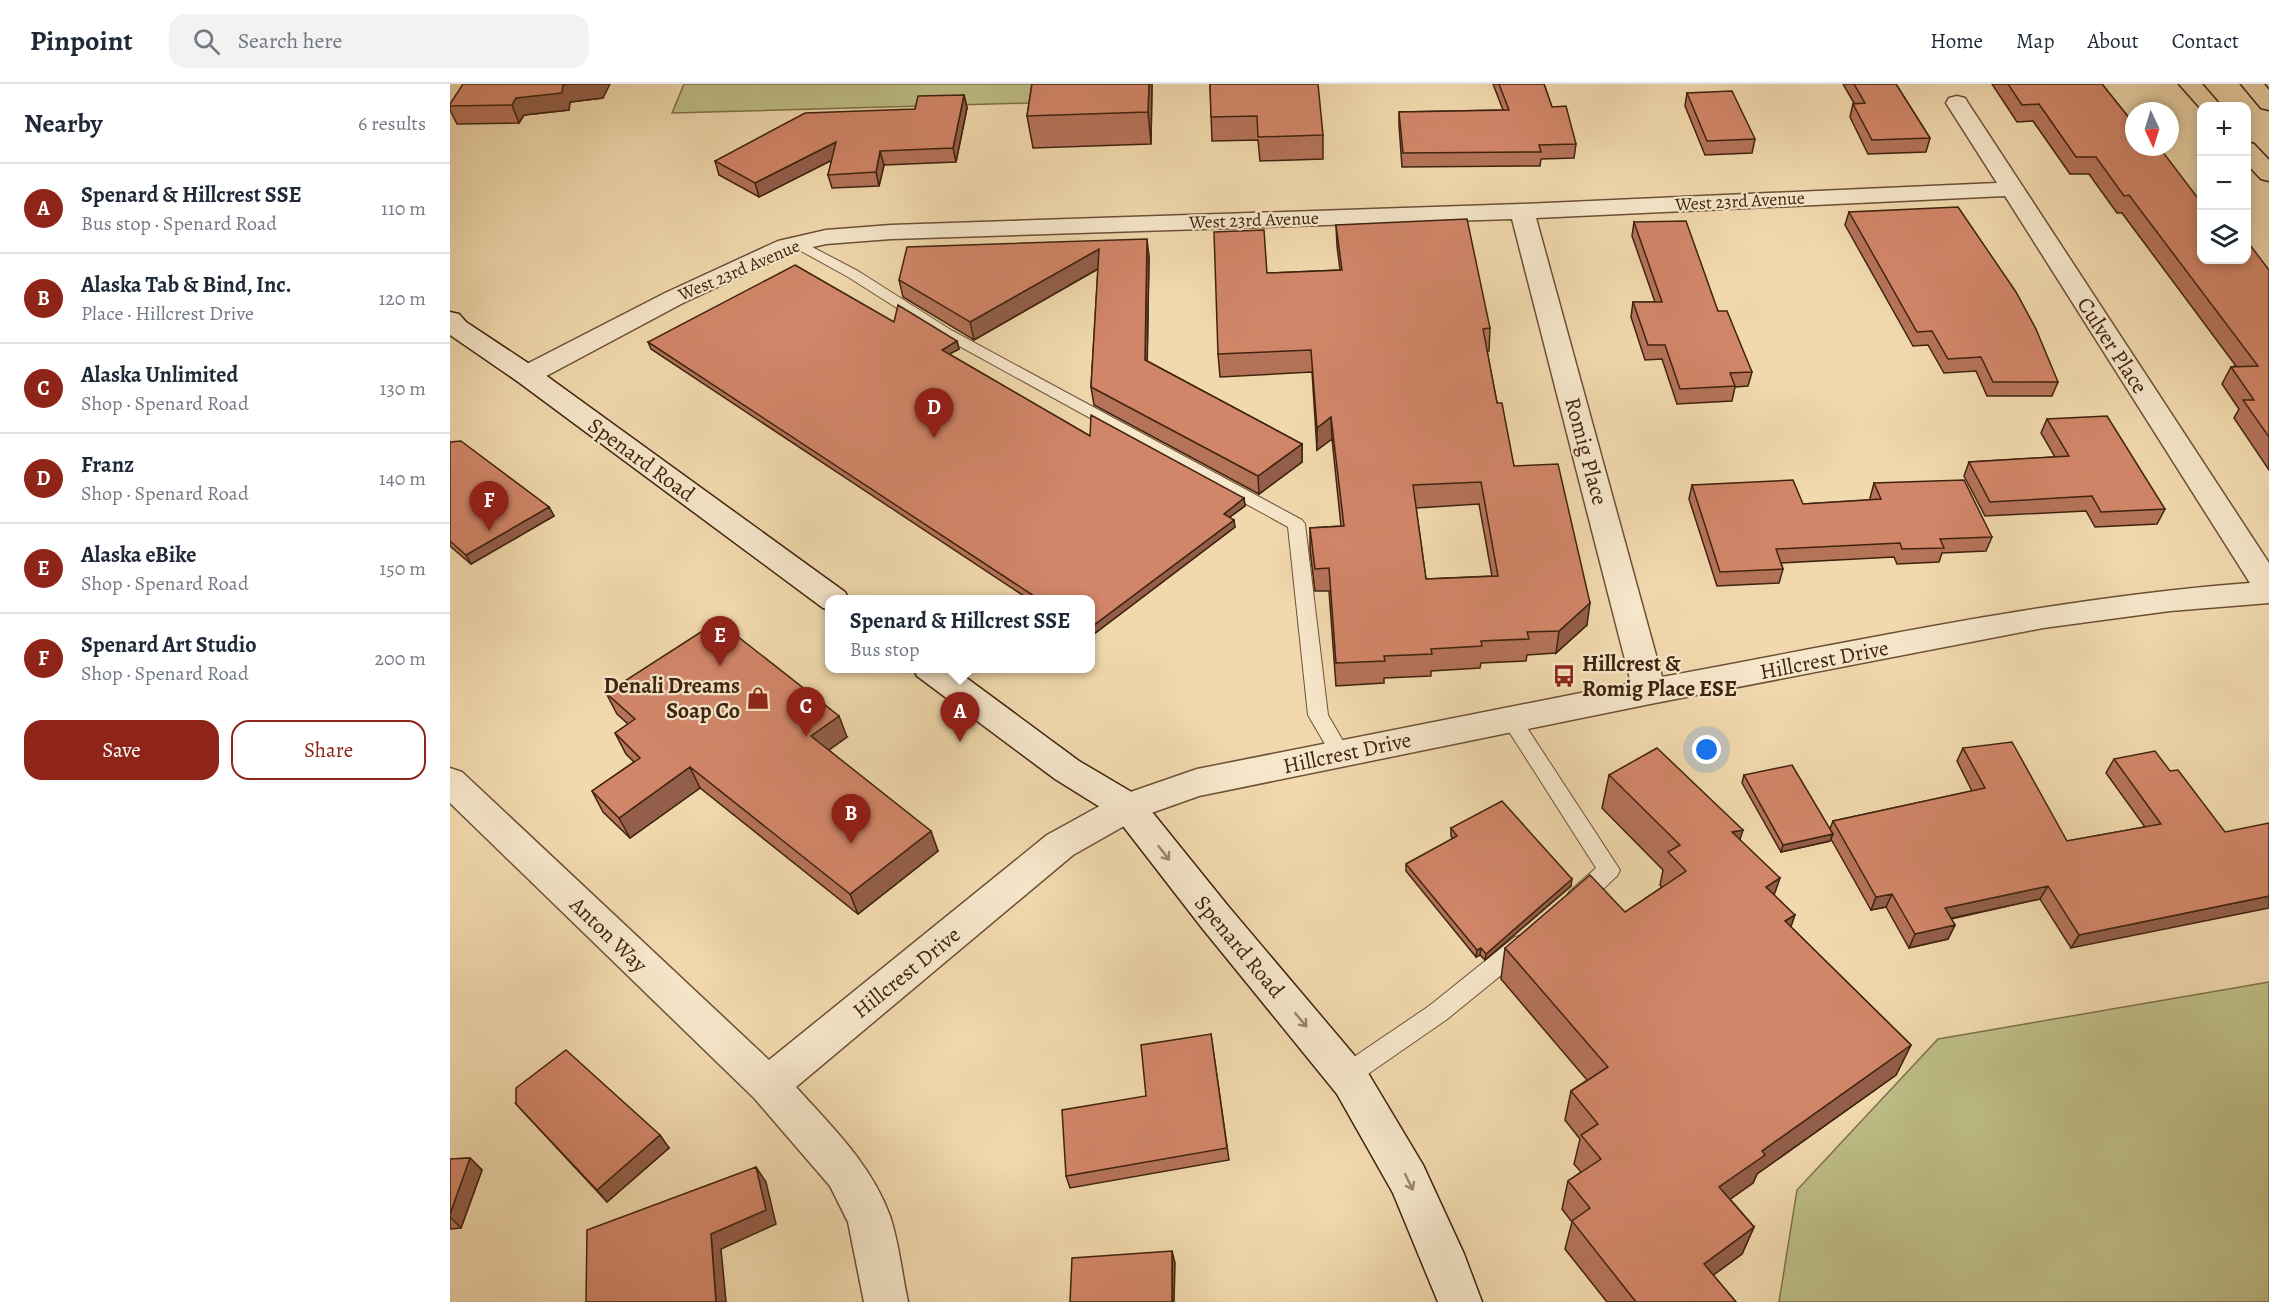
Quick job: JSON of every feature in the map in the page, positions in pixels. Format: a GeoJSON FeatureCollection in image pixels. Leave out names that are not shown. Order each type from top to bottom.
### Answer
{"type":"FeatureCollection","features":[{"type":"Feature","properties":{"kind":"main road"},"geometry":{"type":"LineString","coordinates":[[2190,84],[2206,102]]}},
{"type":"Feature","properties":{"kind":"main road"},"geometry":{"type":"LineString","coordinates":[[2252,84],[2269,103]]}},
{"type":"Feature","properties":{"kind":"main road"},"geometry":{"type":"LineString","coordinates":[[2251,153],[2269,174]]}},
{"type":"Feature","properties":{"kind":"street","name":"Culver Place"},"geometry":{"type":"LineString","coordinates":[[1957,103],[2269,587]]}},
{"type":"Feature","properties":{"kind":"street","name":"West 23rd Avenue"},"geometry":{"type":"LineString","coordinates":[[527,375],[684,292],[737,267],[797,243],[826,237],[891,232],[1522,211],[2013,189]]}},
{"type":"Feature","properties":{"kind":"street","name":"Romig Place"},"geometry":{"type":"LineString","coordinates":[[1522,211],[1650,692]]}},
{"type":"Feature","properties":{"kind":"street","name":"Spenard Road"},"geometry":{"type":"LineString","coordinates":[[450,320],[457,328],[527,375],[827,595]]}},
{"type":"Feature","properties":{"kind":"street","name":"Hillcrest Drive"},"geometry":{"type":"LineString","coordinates":[[768,1085],[1060,845],[1128,807],[1197,783],[1511,719],[2043,617],[2170,600],[2269,592]]}},
{"type":"Feature","properties":{"kind":"street","name":"Spenard Road"},"geometry":{"type":"LineString","coordinates":[[934,673],[1067,770],[1128,807],[1347,1075],[1408,1179],[1460,1302]]}},
{"type":"Feature","properties":{"kind":"street","name":"Anton Way"},"geometry":{"type":"LineString","coordinates":[[450,782],[768,1085]]}},
{"type":"Feature","properties":{"kind":"street"},"geometry":{"type":"LineString","coordinates":[[768,1085],[845,1172],[868,1218],[886,1302]]}},
{"type":"Feature","properties":{"kind":"lane"},"geometry":{"type":"LineString","coordinates":[[797,243],[853,274],[946,333],[1296,524],[1318,715],[1340,753]]}},
{"type":"Feature","properties":{"kind":"lane"},"geometry":{"type":"LineString","coordinates":[[1511,719],[1609,870],[1565,908]]}},
{"type":"Feature","properties":{"kind":"lane"},"geometry":{"type":"LineString","coordinates":[[1347,1075],[1391,1048],[1469,991],[1539,931]]}},
{"type":"Feature","properties":{"kind":"green space"},"geometry":{"type":"Polygon","coordinates":[[[684,84],[1033,84],[1031,103],[672,113],[684,84]]]}},
{"type":"Feature","properties":{"kind":"green space"},"geometry":{"type":"Polygon","coordinates":[[[2269,982],[2269,1302],[1779,1302],[1797,1190],[1938,1039],[2269,982]]]}},
{"type":"Feature","properties":{"kind":"building"},"geometry":{"type":"Polygon","coordinates":[[[463,84],[569,84],[563,85],[562,93],[516,98],[512,105],[450,106],[463,84]]]}},
{"type":"Feature","properties":{"kind":"building"},"geometry":{"type":"Polygon","coordinates":[[[1032,84],[1149,84],[1148,112],[1027,116],[1032,84]]]}},
{"type":"Feature","properties":{"kind":"building"},"geometry":{"type":"Polygon","coordinates":[[[1210,84],[1318,84],[1323,135],[1258,137],[1257,116],[1211,117],[1210,84]]]}},
{"type":"Feature","properties":{"kind":"building"},"geometry":{"type":"Polygon","coordinates":[[[1499,84],[1544,84],[1552,107],[1566,106],[1576,144],[1539,145],[1541,152],[1403,153],[1399,112],[1509,110],[1499,84]]]}},
{"type":"Feature","properties":{"kind":"building"},"geometry":{"type":"Polygon","coordinates":[[[1854,84],[1896,84],[1930,138],[1872,140],[1853,104],[1865,103],[1854,84]]]}},
{"type":"Feature","properties":{"kind":"building"},"geometry":{"type":"Polygon","coordinates":[[[2008,84],[2102,84],[2125,113],[2125,156],[2166,156],[2197,197],[2197,264],[2251,264],[2251,246],[2269,270],[2269,437],[2243,400],[2254,400],[2231,367],[2258,366],[2129,195],[2124,196],[2096,157],[2076,157],[2039,104],[2022,105],[2008,84]]]}},
{"type":"Feature","properties":{"kind":"building"},"geometry":{"type":"Polygon","coordinates":[[[1732,91],[1755,139],[1707,141],[1687,93],[1732,91]]]}},
{"type":"Feature","properties":{"kind":"building"},"geometry":{"type":"Polygon","coordinates":[[[964,95],[953,148],[880,151],[876,172],[828,175],[836,142],[755,183],[715,161],[805,113],[915,109],[918,96],[964,95]]]}},
{"type":"Feature","properties":{"kind":"building"},"geometry":{"type":"Polygon","coordinates":[[[1958,207],[2016,292],[2036,329],[2058,382],[1993,382],[1981,357],[1948,359],[1932,331],[1917,332],[1849,212],[1958,207]]]}},
{"type":"Feature","properties":{"kind":"building"},"geometry":{"type":"Polygon","coordinates":[[[1467,219],[1490,328],[1483,329],[1497,403],[1502,403],[1514,466],[1558,464],[1590,603],[1559,631],[1527,632],[1529,639],[1481,641],[1482,646],[1431,649],[1432,654],[1384,656],[1385,661],[1336,663],[1329,568],[1315,569],[1310,528],[1344,526],[1331,417],[1317,428],[1311,350],[1218,354],[1214,232],[1264,230],[1267,273],[1342,270],[1336,225],[1467,219]],[[1481,482],[1413,485],[1426,579],[1498,576],[1481,482]]]}},
{"type":"Feature","properties":{"kind":"building"},"geometry":{"type":"Polygon","coordinates":[[[1686,221],[1718,311],[1727,311],[1752,372],[1730,373],[1735,386],[1680,389],[1665,345],[1648,345],[1633,302],[1662,302],[1634,222],[1686,221]]]}},
{"type":"Feature","properties":{"kind":"building"},"geometry":{"type":"Polygon","coordinates":[[[1147,239],[1145,360],[1302,444],[1258,476],[1091,387],[1099,249],[970,322],[899,280],[907,247],[1147,239]]]}},
{"type":"Feature","properties":{"kind":"building"},"geometry":{"type":"Polygon","coordinates":[[[795,265],[894,322],[898,305],[957,341],[942,350],[1090,436],[1091,415],[1244,498],[1224,514],[1234,520],[1095,624],[1095,595],[1032,595],[648,342],[795,265]]]}},
{"type":"Feature","properties":{"kind":"building"},"geometry":{"type":"Polygon","coordinates":[[[2107,416],[2165,509],[2101,512],[2092,496],[1990,502],[1969,462],[2069,456],[2047,419],[2107,416]]]}},
{"type":"Feature","properties":{"kind":"building"},"geometry":{"type":"Polygon","coordinates":[[[461,441],[549,507],[466,555],[450,541],[450,442],[461,441]]]}},
{"type":"Feature","properties":{"kind":"building"},"geometry":{"type":"Polygon","coordinates":[[[1793,480],[1803,504],[1881,499],[1874,483],[1964,480],[1992,537],[1940,539],[1944,548],[1902,549],[1900,543],[1776,549],[1783,569],[1720,572],[1692,485],[1793,480]]]}},
{"type":"Feature","properties":{"kind":"building"},"geometry":{"type":"Polygon","coordinates":[[[718,621],[839,716],[811,736],[931,831],[850,894],[690,767],[619,818],[592,791],[640,758],[615,733],[635,719],[606,693],[718,621]]]}},
{"type":"Feature","properties":{"kind":"building"},"geometry":{"type":"Polygon","coordinates":[[[2012,742],[2067,841],[2161,824],[2114,759],[2155,751],[2170,771],[2178,770],[2225,832],[2269,823],[2269,896],[2079,935],[2048,886],[1945,908],[1955,925],[1915,934],[1892,894],[1876,897],[1833,821],[1985,788],[1963,748],[2012,742]]]}},
{"type":"Feature","properties":{"kind":"building"},"geometry":{"type":"Polygon","coordinates":[[[1657,748],[1743,830],[1732,832],[1780,878],[1766,887],[1795,915],[1785,921],[1911,1045],[1762,1151],[1765,1155],[1719,1187],[1754,1227],[1704,1264],[1736,1302],[1636,1302],[1572,1221],[1590,1208],[1568,1181],[1601,1159],[1581,1135],[1598,1124],[1571,1091],[1608,1067],[1505,948],[1590,875],[1625,912],[1686,871],[1668,852],[1680,845],[1609,775],[1657,748]]]}},
{"type":"Feature","properties":{"kind":"building"},"geometry":{"type":"Polygon","coordinates":[[[1792,765],[1833,834],[1783,845],[1744,775],[1792,765]]]}},
{"type":"Feature","properties":{"kind":"building"},"geometry":{"type":"Polygon","coordinates":[[[1502,801],[1572,879],[1486,954],[1481,948],[1477,950],[1406,864],[1457,836],[1451,828],[1502,801]]]}},
{"type":"Feature","properties":{"kind":"building"},"geometry":{"type":"Polygon","coordinates":[[[1211,1034],[1227,1148],[1066,1176],[1062,1110],[1146,1096],[1141,1045],[1211,1034]]]}},
{"type":"Feature","properties":{"kind":"building"},"geometry":{"type":"Polygon","coordinates":[[[566,1050],[660,1135],[597,1190],[516,1104],[516,1088],[566,1050]]]}},
{"type":"Feature","properties":{"kind":"building"},"geometry":{"type":"Polygon","coordinates":[[[470,1158],[450,1214],[450,1159],[470,1158]]]}},
{"type":"Feature","properties":{"kind":"building"},"geometry":{"type":"Polygon","coordinates":[[[756,1167],[766,1210],[711,1234],[716,1302],[586,1302],[587,1230],[756,1167]]]}},
{"type":"Feature","properties":{"kind":"building"},"geometry":{"type":"Polygon","coordinates":[[[1172,1251],[1172,1302],[1070,1302],[1072,1258],[1172,1251]]]}},
{"type":"Feature","properties":{"kind":"place","name":"Franz"},"geometry":{"type":"Point","coordinates":[934,438]}},
{"type":"Feature","properties":{"kind":"place","name":"Spenard Art Studio"},"geometry":{"type":"Point","coordinates":[489,531]}},
{"type":"Feature","properties":{"kind":"place","name":"Alaska eBike"},"geometry":{"type":"Point","coordinates":[720,666]}},
{"type":"Feature","properties":{"kind":"place","name":"Hillcrest & Romig Place ESE"},"geometry":{"type":"Point","coordinates":[1564,676]}},
{"type":"Feature","properties":{"kind":"place","name":"Denali Dreams Soap Co"},"geometry":{"type":"Point","coordinates":[758,698]}},
{"type":"Feature","properties":{"kind":"place","name":"Alaska Unlimited"},"geometry":{"type":"Point","coordinates":[806,737]}},
{"type":"Feature","properties":{"kind":"place","name":"Spenard & Hillcrest SSE"},"geometry":{"type":"Point","coordinates":[960,742]}},
{"type":"Feature","properties":{"kind":"place","name":"Alaska Tab & Bind, Inc."},"geometry":{"type":"Point","coordinates":[851,844]}}]}
